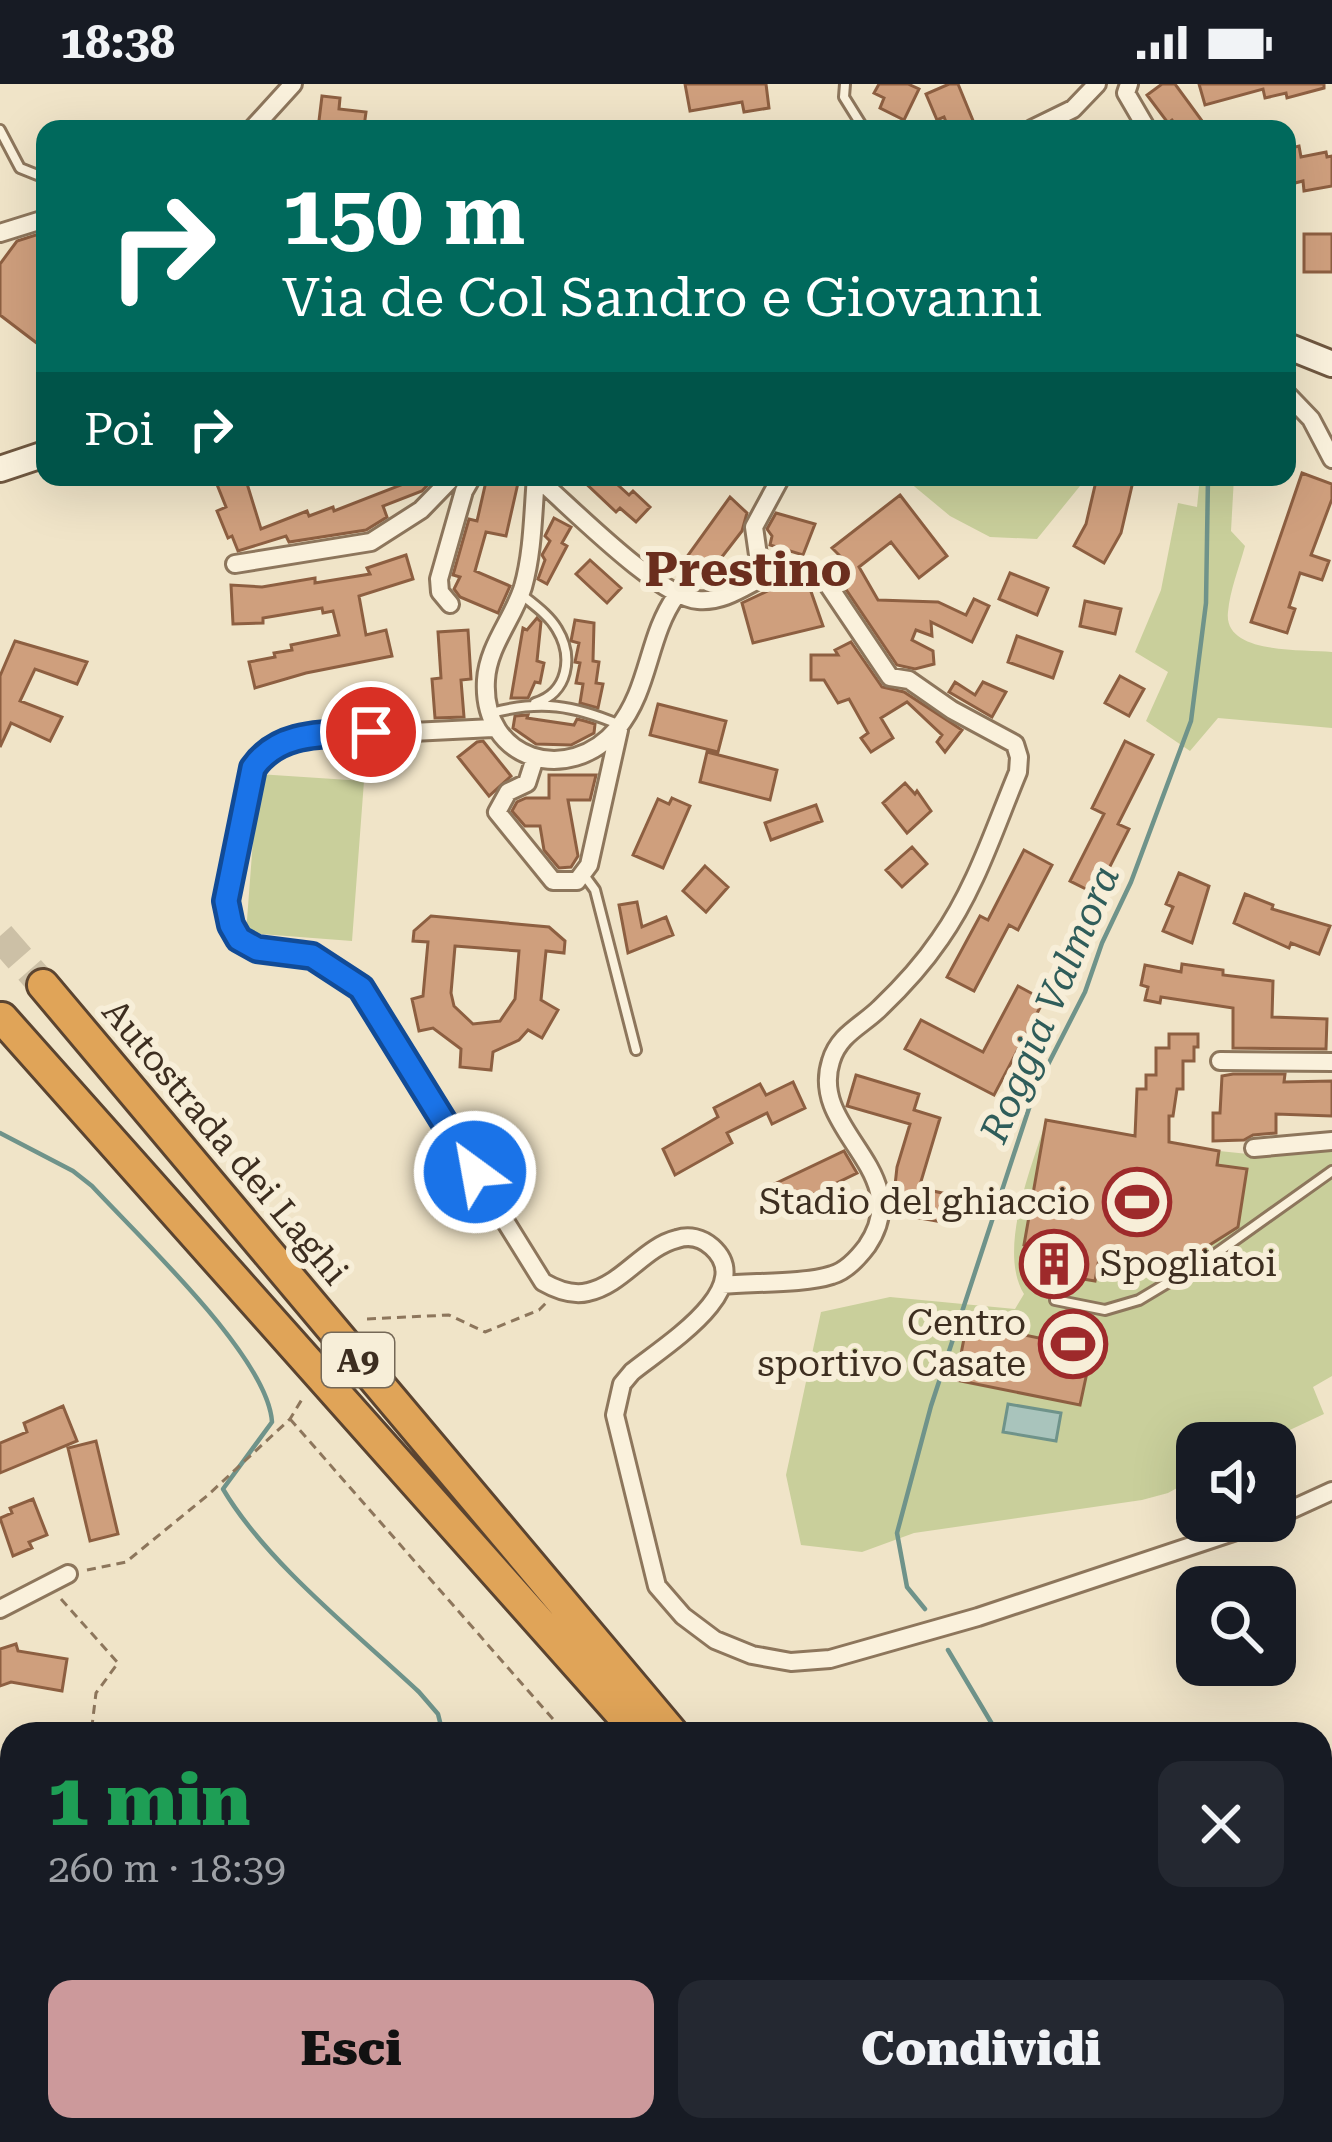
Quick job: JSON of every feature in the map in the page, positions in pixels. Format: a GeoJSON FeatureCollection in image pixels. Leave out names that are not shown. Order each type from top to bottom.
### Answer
{"type":"FeatureCollection","features":[{"type":"Feature","properties":{"kind":"highway","name":"Autostrada dei Laghi"},"geometry":{"type":"LineString","coordinates":[[43,985],[664,1722]]}},
{"type":"Feature","properties":{"kind":"highway","name":"A9"},"geometry":{"type":"LineString","coordinates":[[2,1018],[628,1722]]}},
{"type":"Feature","properties":{"kind":"main road"},"geometry":{"type":"LineString","coordinates":[[1296,350],[1332,364]]}},
{"type":"Feature","properties":{"kind":"main road"},"geometry":{"type":"LineString","coordinates":[[0,469],[36,457]]}},
{"type":"Feature","properties":{"kind":"street"},"geometry":{"type":"LineString","coordinates":[[260,120],[293,84]]}},
{"type":"Feature","properties":{"kind":"street"},"geometry":{"type":"LineString","coordinates":[[1050,120],[1073,109],[1097,84]]}},
{"type":"Feature","properties":{"kind":"street"},"geometry":{"type":"LineString","coordinates":[[1129,84],[1126,93],[1142,120]]}},
{"type":"Feature","properties":{"kind":"street"},"geometry":{"type":"LineString","coordinates":[[0,233],[36,222]]}},
{"type":"Feature","properties":{"kind":"street"},"geometry":{"type":"LineString","coordinates":[[1296,403],[1311,419],[1332,459]]}},
{"type":"Feature","properties":{"kind":"street"},"geometry":{"type":"LineString","coordinates":[[235,564],[371,542],[421,510],[444,486]]}},
{"type":"Feature","properties":{"kind":"street"},"geometry":{"type":"LineString","coordinates":[[450,604],[440,592],[439,579],[467,486]]}},
{"type":"Feature","properties":{"kind":"street"},"geometry":{"type":"LineString","coordinates":[[535,486],[520,593],[486,676],[491,720],[504,742],[535,758],[579,756],[601,746],[636,700],[657,630],[676,596]]}},
{"type":"Feature","properties":{"kind":"street"},"geometry":{"type":"LineString","coordinates":[[547,486],[676,596],[715,600],[790,566],[820,573],[890,677],[909,680],[952,710],[1015,743],[1019,757],[1018,772],[984,856],[943,936],[876,1013],[841,1040],[831,1059],[830,1102],[872,1168],[880,1192],[879,1218],[870,1241],[855,1262],[833,1275],[722,1285]]}},
{"type":"Feature","properties":{"kind":"street"},"geometry":{"type":"LineString","coordinates":[[761,576],[754,527],[776,486]]}},
{"type":"Feature","properties":{"kind":"street"},"geometry":{"type":"LineString","coordinates":[[491,720],[290,738],[266,750],[253,768],[226,901],[239,939],[257,949],[312,956],[361,988],[544,1282],[557,1290],[589,1292],[682,1237],[715,1250],[725,1271],[721,1295],[632,1372],[622,1384],[616,1415],[657,1586],[683,1616],[715,1640],[752,1655],[791,1662],[830,1659],[978,1617],[1203,1542]]}},
{"type":"Feature","properties":{"kind":"street"},"geometry":{"type":"LineString","coordinates":[[535,758],[526,783],[508,792],[497,812],[553,881],[578,881],[589,866],[620,725]]}},
{"type":"Feature","properties":{"kind":"street"},"geometry":{"type":"LineString","coordinates":[[1220,1061],[1332,1062]]}},
{"type":"Feature","properties":{"kind":"street"},"geometry":{"type":"LineString","coordinates":[[1254,1148],[1332,1141]]}},
{"type":"Feature","properties":{"kind":"street"},"geometry":{"type":"LineString","coordinates":[[1296,1507],[1332,1491]]}},
{"type":"Feature","properties":{"kind":"street"},"geometry":{"type":"LineString","coordinates":[[0,1609],[68,1574]]}},
{"type":"Feature","properties":{"kind":"lane"},"geometry":{"type":"LineString","coordinates":[[844,84],[844,97],[858,120]]}},
{"type":"Feature","properties":{"kind":"lane"},"geometry":{"type":"LineString","coordinates":[[0,130],[20,168],[36,174]]}},
{"type":"Feature","properties":{"kind":"lane"},"geometry":{"type":"LineString","coordinates":[[491,720],[549,699],[566,677],[566,649],[547,615],[520,593]]}},
{"type":"Feature","properties":{"kind":"lane"},"geometry":{"type":"LineString","coordinates":[[535,703],[620,725]]}},
{"type":"Feature","properties":{"kind":"lane"},"geometry":{"type":"LineString","coordinates":[[583,874],[596,890],[636,1050]]}},
{"type":"Feature","properties":{"kind":"lane"},"geometry":{"type":"LineString","coordinates":[[1055,1300],[1106,1310],[1139,1300],[1214,1255],[1332,1171]]}},
{"type":"Feature","properties":{"kind":"path"},"geometry":{"type":"LineString","coordinates":[[367,1319],[449,1316],[485,1332],[539,1310],[557,1290]]}},
{"type":"Feature","properties":{"kind":"path"},"geometry":{"type":"LineString","coordinates":[[68,1574],[125,1562],[208,1496],[290,1420],[311,1383]]}},
{"type":"Feature","properties":{"kind":"path"},"geometry":{"type":"LineString","coordinates":[[290,1420],[555,1722]]}},
{"type":"Feature","properties":{"kind":"path"},"geometry":{"type":"LineString","coordinates":[[47,1585],[118,1663],[96,1693],[92,1722]]}},
{"type":"Feature","properties":{"kind":"green space"},"geometry":{"type":"Polygon","coordinates":[[[914,486],[1080,486],[1037,539],[990,537],[950,516],[914,486]]]}},
{"type":"Feature","properties":{"kind":"green space"},"geometry":{"type":"Polygon","coordinates":[[[1199,486],[1234,486],[1231,531],[1245,546],[1229,604],[1230,626],[1251,643],[1332,652],[1332,728],[1218,718],[1190,751],[1146,721],[1168,672],[1135,652],[1161,590],[1178,503],[1197,507],[1199,486]]]}},
{"type":"Feature","properties":{"kind":"green space"},"geometry":{"type":"Polygon","coordinates":[[[258,774],[364,781],[352,941],[246,933],[258,774]]]}},
{"type":"Feature","properties":{"kind":"green space","name":"Centro sportivo Casate"},"geometry":{"type":"Polygon","coordinates":[[[1046,1121],[1258,1155],[1332,1147],[1332,1376],[1313,1387],[1324,1414],[1296,1427],[1296,1422],[1176,1422],[1176,1489],[1142,1500],[914,1533],[862,1552],[801,1545],[786,1475],[821,1312],[890,1297],[1015,1309],[1024,1294],[1014,1255],[1026,1184],[1046,1121]]]}},
{"type":"Feature","properties":{"kind":"water"},"geometry":{"type":"Polygon","coordinates":[[[1008,1404],[1061,1413],[1056,1441],[1003,1432],[1008,1404]]]}},
{"type":"Feature","properties":{"kind":"building"},"geometry":{"type":"Polygon","coordinates":[[[685,84],[766,84],[769,108],[744,112],[742,102],[690,111],[685,84]]]}},
{"type":"Feature","properties":{"kind":"building"},"geometry":{"type":"Polygon","coordinates":[[[879,84],[919,89],[904,120],[880,108],[884,98],[874,93],[879,84]]]}},
{"type":"Feature","properties":{"kind":"building"},"geometry":{"type":"Polygon","coordinates":[[[958,84],[973,120],[937,120],[926,94],[958,84]]]}},
{"type":"Feature","properties":{"kind":"building"},"geometry":{"type":"Polygon","coordinates":[[[1162,84],[1175,84],[1201,120],[1166,120],[1147,95],[1162,84]]]}},
{"type":"Feature","properties":{"kind":"building"},"geometry":{"type":"Polygon","coordinates":[[[1199,84],[1324,84],[1324,88],[1287,98],[1286,93],[1265,98],[1263,89],[1205,105],[1199,84]]]}},
{"type":"Feature","properties":{"kind":"building"},"geometry":{"type":"Polygon","coordinates":[[[322,96],[340,98],[339,109],[366,112],[365,120],[319,120],[322,96]]]}},
{"type":"Feature","properties":{"kind":"building"},"geometry":{"type":"Polygon","coordinates":[[[1296,147],[1301,157],[1326,152],[1327,157],[1332,156],[1332,186],[1304,191],[1303,181],[1296,183],[1296,147]]]}},
{"type":"Feature","properties":{"kind":"building"},"geometry":{"type":"Polygon","coordinates":[[[1304,234],[1332,234],[1332,272],[1304,272],[1304,234]]]}},
{"type":"Feature","properties":{"kind":"building"},"geometry":{"type":"Polygon","coordinates":[[[36,235],[36,342],[0,315],[0,264],[17,241],[36,235]]]}},
{"type":"Feature","properties":{"kind":"building"},"geometry":{"type":"Polygon","coordinates":[[[1302,473],[1332,484],[1332,499],[1311,555],[1329,561],[1322,580],[1300,573],[1287,633],[1251,622],[1302,473]]]}},
{"type":"Feature","properties":{"kind":"building"},"geometry":{"type":"Polygon","coordinates":[[[218,486],[248,486],[261,529],[307,511],[309,516],[333,507],[334,511],[398,486],[427,486],[383,506],[387,517],[366,530],[289,542],[286,536],[238,551],[217,511],[226,507],[218,486]]]}},
{"type":"Feature","properties":{"kind":"building"},"geometry":{"type":"Polygon","coordinates":[[[485,486],[517,486],[506,536],[486,532],[475,571],[510,586],[498,613],[460,597],[454,589],[460,577],[453,575],[469,519],[477,521],[485,486]]]}},
{"type":"Feature","properties":{"kind":"building"},"geometry":{"type":"Polygon","coordinates":[[[589,486],[619,486],[629,495],[633,491],[650,507],[636,522],[620,508],[616,512],[589,486]]]}},
{"type":"Feature","properties":{"kind":"building"},"geometry":{"type":"Polygon","coordinates":[[[1095,486],[1132,486],[1121,533],[1104,563],[1074,546],[1086,524],[1095,486]]]}},
{"type":"Feature","properties":{"kind":"building"},"geometry":{"type":"Polygon","coordinates":[[[900,495],[947,556],[919,578],[891,542],[859,567],[878,600],[938,602],[966,615],[974,599],[989,606],[972,642],[931,622],[932,636],[916,630],[912,640],[933,651],[934,664],[915,669],[897,665],[839,579],[850,566],[832,548],[900,495]]]}},
{"type":"Feature","properties":{"kind":"building"},"geometry":{"type":"Polygon","coordinates":[[[730,497],[747,513],[742,531],[701,584],[681,565],[730,497]]]}},
{"type":"Feature","properties":{"kind":"building"},"geometry":{"type":"Polygon","coordinates":[[[776,513],[815,524],[803,555],[770,545],[772,536],[767,529],[776,513]]]}},
{"type":"Feature","properties":{"kind":"building"},"geometry":{"type":"Polygon","coordinates":[[[554,518],[571,527],[562,543],[567,546],[547,584],[538,579],[550,541],[545,536],[554,518]]]}},
{"type":"Feature","properties":{"kind":"building"},"geometry":{"type":"Polygon","coordinates":[[[406,555],[413,579],[359,596],[366,635],[386,630],[392,656],[255,688],[249,662],[275,657],[274,653],[292,650],[291,645],[339,635],[333,611],[323,613],[322,608],[263,618],[263,623],[233,624],[231,585],[262,587],[315,578],[315,583],[370,574],[367,568],[406,555]]]}},
{"type":"Feature","properties":{"kind":"building"},"geometry":{"type":"Polygon","coordinates":[[[590,560],[621,588],[607,603],[576,574],[590,560]]]}},
{"type":"Feature","properties":{"kind":"building"},"geometry":{"type":"Polygon","coordinates":[[[1010,573],[1048,588],[1037,615],[999,599],[1010,573]]]}},
{"type":"Feature","properties":{"kind":"building"},"geometry":{"type":"Polygon","coordinates":[[[789,581],[808,583],[823,626],[753,643],[742,603],[789,581]]]}},
{"type":"Feature","properties":{"kind":"building"},"geometry":{"type":"Polygon","coordinates":[[[1085,601],[1121,609],[1115,634],[1080,626],[1085,601]]]}},
{"type":"Feature","properties":{"kind":"building"},"geometry":{"type":"Polygon","coordinates":[[[537,618],[541,622],[537,661],[544,663],[540,683],[535,682],[528,698],[511,698],[523,628],[527,630],[537,618]]]}},
{"type":"Feature","properties":{"kind":"building"},"geometry":{"type":"Polygon","coordinates":[[[575,620],[594,623],[593,661],[599,662],[596,683],[603,684],[598,708],[580,703],[583,684],[576,683],[580,663],[575,662],[579,643],[571,641],[575,620]]]}},
{"type":"Feature","properties":{"kind":"building"},"geometry":{"type":"Polygon","coordinates":[[[468,630],[471,679],[461,680],[464,717],[435,718],[432,679],[441,678],[438,632],[468,630]]]}},
{"type":"Feature","properties":{"kind":"building"},"geometry":{"type":"Polygon","coordinates":[[[1017,636],[1062,652],[1053,678],[1008,662],[1017,636]]]}},
{"type":"Feature","properties":{"kind":"building"},"geometry":{"type":"Polygon","coordinates":[[[15,641],[87,662],[77,684],[35,669],[20,701],[62,717],[50,741],[11,723],[0,747],[0,676],[15,641]]]}},
{"type":"Feature","properties":{"kind":"building"},"geometry":{"type":"Polygon","coordinates":[[[851,642],[882,687],[904,692],[962,730],[945,752],[937,742],[942,735],[907,702],[881,718],[893,738],[871,752],[861,738],[868,733],[849,699],[838,703],[824,680],[811,680],[811,655],[838,655],[835,650],[851,642]]]}},
{"type":"Feature","properties":{"kind":"building"},"geometry":{"type":"Polygon","coordinates":[[[1120,676],[1144,689],[1129,716],[1105,703],[1120,676]]]}},
{"type":"Feature","properties":{"kind":"building"},"geometry":{"type":"Polygon","coordinates":[[[955,682],[975,695],[983,682],[1006,692],[992,717],[949,692],[955,682]]]}},
{"type":"Feature","properties":{"kind":"building"},"geometry":{"type":"Polygon","coordinates":[[[658,704],[726,721],[718,752],[650,735],[658,704]]]}},
{"type":"Feature","properties":{"kind":"building"},"geometry":{"type":"Polygon","coordinates":[[[515,716],[574,725],[577,719],[585,721],[595,724],[594,733],[571,745],[536,744],[513,728],[515,716]]]}},
{"type":"Feature","properties":{"kind":"building"},"geometry":{"type":"Polygon","coordinates":[[[483,741],[511,776],[489,796],[458,757],[483,741]]]}},
{"type":"Feature","properties":{"kind":"building"},"geometry":{"type":"Polygon","coordinates":[[[1125,741],[1153,755],[1118,824],[1129,829],[1096,894],[1070,881],[1104,814],[1092,808],[1125,741]]]}},
{"type":"Feature","properties":{"kind":"building"},"geometry":{"type":"Polygon","coordinates":[[[707,752],[777,770],[770,800],[700,782],[707,752]]]}},
{"type":"Feature","properties":{"kind":"building"},"geometry":{"type":"Polygon","coordinates":[[[549,775],[596,775],[590,800],[568,800],[578,856],[571,867],[559,868],[544,850],[540,826],[525,826],[512,811],[526,798],[549,798],[549,775]]]}},
{"type":"Feature","properties":{"kind":"building"},"geometry":{"type":"Polygon","coordinates":[[[905,783],[931,811],[907,833],[883,803],[905,783]]]}},
{"type":"Feature","properties":{"kind":"building"},"geometry":{"type":"Polygon","coordinates":[[[672,798],[690,806],[663,868],[633,855],[658,799],[669,804],[672,798]]]}},
{"type":"Feature","properties":{"kind":"building"},"geometry":{"type":"Polygon","coordinates":[[[816,805],[822,821],[771,840],[765,823],[816,805]]]}},
{"type":"Feature","properties":{"kind":"building"},"geometry":{"type":"Polygon","coordinates":[[[912,847],[927,864],[902,887],[886,870],[912,847]]]}},
{"type":"Feature","properties":{"kind":"building"},"geometry":{"type":"Polygon","coordinates":[[[1024,850],[1052,865],[1018,930],[1009,925],[974,991],[947,977],[980,916],[988,920],[1024,850]]]}},
{"type":"Feature","properties":{"kind":"building"},"geometry":{"type":"Polygon","coordinates":[[[705,866],[728,887],[706,912],[683,891],[705,866]]]}},
{"type":"Feature","properties":{"kind":"building"},"geometry":{"type":"Polygon","coordinates":[[[1179,873],[1209,886],[1192,943],[1163,931],[1173,907],[1166,904],[1179,873]]]}},
{"type":"Feature","properties":{"kind":"building"},"geometry":{"type":"Polygon","coordinates":[[[1245,894],[1273,905],[1272,909],[1330,926],[1319,954],[1291,943],[1289,948],[1234,923],[1245,894]]]}},
{"type":"Feature","properties":{"kind":"building"},"geometry":{"type":"Polygon","coordinates":[[[637,902],[642,927],[666,917],[673,935],[628,953],[619,905],[637,902]]]}},
{"type":"Feature","properties":{"kind":"building"},"geometry":{"type":"Polygon","coordinates":[[[431,916],[549,927],[565,941],[564,953],[546,951],[541,1000],[558,1010],[542,1038],[528,1030],[519,1040],[493,1052],[491,1070],[460,1067],[461,1049],[433,1028],[419,1031],[412,999],[423,996],[428,942],[413,941],[414,931],[431,916]],[[455,946],[454,1006],[473,1024],[500,1021],[515,999],[519,951],[455,946]]]}},
{"type":"Feature","properties":{"kind":"building"},"geometry":{"type":"Polygon","coordinates":[[[1182,964],[1273,981],[1272,1017],[1327,1019],[1326,1049],[1233,1048],[1233,1008],[1161,997],[1160,1003],[1145,1000],[1148,987],[1141,985],[1145,965],[1181,972],[1182,964]]]}},
{"type":"Feature","properties":{"kind":"building"},"geometry":{"type":"Polygon","coordinates":[[[1018,986],[1044,1000],[994,1095],[905,1049],[921,1020],[983,1052],[1018,986]]]}},
{"type":"Feature","properties":{"kind":"building","name":"Stadio del ghiaccio"},"geometry":{"type":"Polygon","coordinates":[[[1169,1034],[1198,1034],[1198,1047],[1194,1047],[1194,1061],[1183,1061],[1183,1089],[1177,1089],[1173,1116],[1169,1116],[1169,1142],[1219,1151],[1217,1165],[1247,1169],[1238,1227],[1170,1270],[1099,1259],[1095,1281],[1027,1273],[1032,1247],[1024,1245],[1046,1120],[1135,1136],[1137,1089],[1146,1089],[1146,1075],[1156,1075],[1156,1048],[1169,1048],[1169,1034]]]}},
{"type":"Feature","properties":{"kind":"building"},"geometry":{"type":"Polygon","coordinates":[[[1285,1074],[1284,1082],[1332,1081],[1332,1116],[1276,1114],[1276,1133],[1213,1141],[1213,1113],[1220,1113],[1222,1076],[1285,1074]]]}},
{"type":"Feature","properties":{"kind":"building"},"geometry":{"type":"Polygon","coordinates":[[[856,1075],[919,1094],[914,1110],[940,1118],[919,1188],[947,1194],[942,1222],[892,1213],[897,1167],[910,1124],[847,1106],[856,1075]]]}},
{"type":"Feature","properties":{"kind":"building"},"geometry":{"type":"Polygon","coordinates":[[[793,1082],[805,1108],[772,1124],[767,1113],[727,1133],[732,1143],[675,1175],[663,1149],[718,1117],[714,1108],[760,1084],[766,1095],[793,1082]]]}},
{"type":"Feature","properties":{"kind":"building"},"geometry":{"type":"Polygon","coordinates":[[[844,1151],[857,1173],[773,1214],[762,1190],[844,1151]]]}},
{"type":"Feature","properties":{"kind":"building"},"geometry":{"type":"Polygon","coordinates":[[[967,1323],[1092,1349],[1080,1405],[956,1380],[967,1323]]]}},
{"type":"Feature","properties":{"kind":"building"},"geometry":{"type":"Polygon","coordinates":[[[63,1406],[77,1441],[0,1473],[0,1443],[27,1432],[24,1423],[63,1406]]]}},
{"type":"Feature","properties":{"kind":"building"},"geometry":{"type":"Polygon","coordinates":[[[96,1441],[118,1534],[90,1541],[68,1448],[96,1441]]]}},
{"type":"Feature","properties":{"kind":"building"},"geometry":{"type":"Polygon","coordinates":[[[33,1499],[47,1535],[13,1556],[0,1518],[12,1513],[10,1508],[33,1499]]]}},
{"type":"Feature","properties":{"kind":"building"},"geometry":{"type":"Polygon","coordinates":[[[16,1644],[18,1651],[67,1659],[62,1691],[11,1682],[0,1686],[0,1649],[16,1644]]]}},
{"type":"Feature","properties":{"kind":"waterway","name":"Roggia Valmora"},"geometry":{"type":"LineString","coordinates":[[925,1609],[907,1587],[897,1533],[931,1406],[1035,1090],[1085,992],[1191,721],[1206,603],[1208,486]]}},
{"type":"Feature","properties":{"kind":"waterway"},"geometry":{"type":"LineString","coordinates":[[0,1133],[92,1186],[226,1332],[265,1395],[272,1422],[223,1489],[287,1570],[419,1692],[440,1722]]}},
{"type":"Feature","properties":{"kind":"waterway","name":"Roggia Valmora"},"geometry":{"type":"LineString","coordinates":[[948,1650],[991,1722]]}},
{"type":"Feature","properties":{"kind":"tunnel"},"geometry":{"type":"LineString","coordinates":[[0,936],[43,985]]}},
{"type":"Feature","properties":{"kind":"place","name":"Stadio del ghiaccio"},"geometry":{"type":"Point","coordinates":[1137,1202]}},
{"type":"Feature","properties":{"kind":"place","name":"Spogliatoi"},"geometry":{"type":"Point","coordinates":[1054,1264]}},
{"type":"Feature","properties":{"kind":"place","name":"Centro sportivo Casate"},"geometry":{"type":"Point","coordinates":[1073,1344]}},
{"type":"Feature","properties":{"kind":"district","name":"Prestino"},"geometry":{"type":"Point","coordinates":[748,570]}},
{"type":"Feature","properties":{"kind":"route"},"geometry":{"type":"LineString","coordinates":[[371,732],[290,738],[266,750],[253,768],[226,901],[231,925],[239,939],[257,949],[312,956],[361,988],[475,1172]]}}]}
